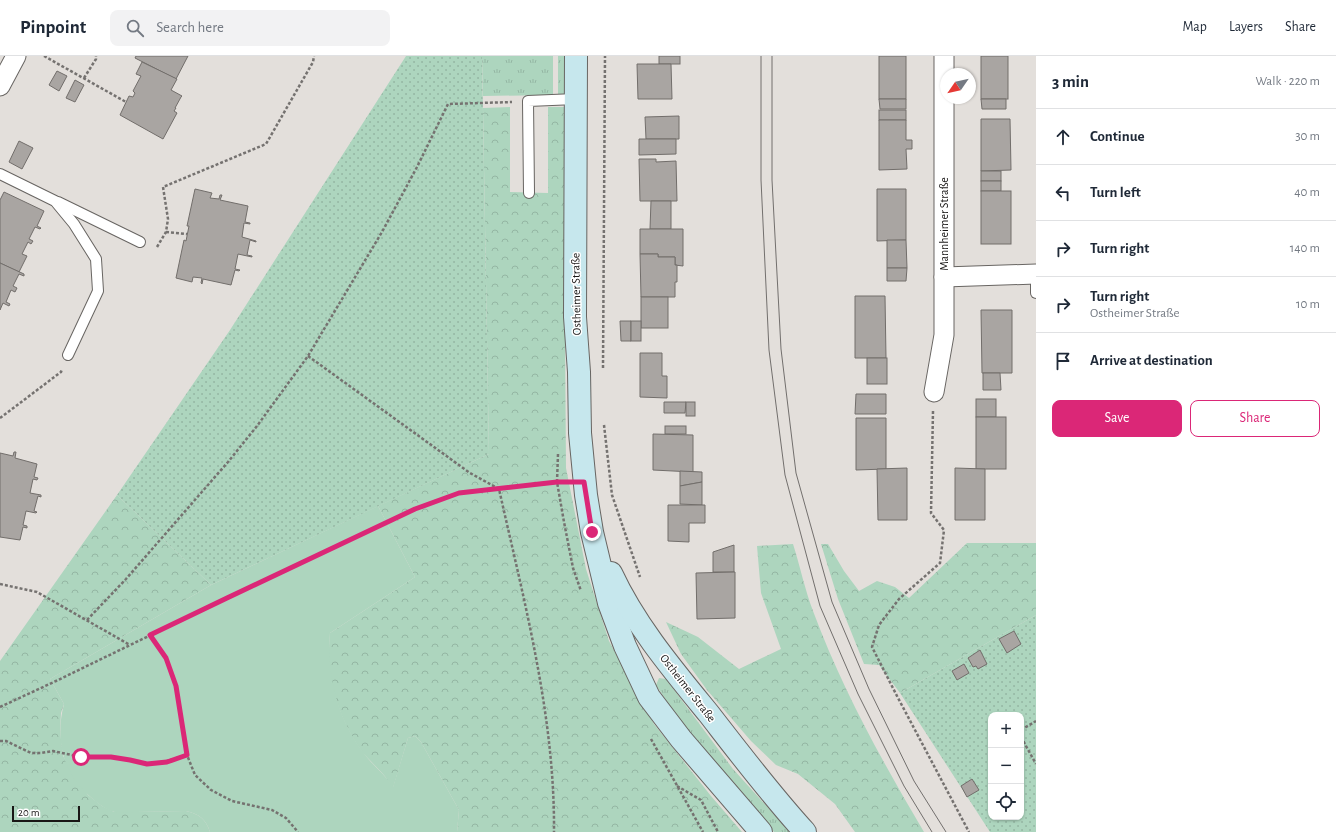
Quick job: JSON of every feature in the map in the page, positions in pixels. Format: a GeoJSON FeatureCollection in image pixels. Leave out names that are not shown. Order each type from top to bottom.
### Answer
{"type":"FeatureCollection","features":[{"type":"Feature","properties":{"kind":"main road","name":"Ostheimer Straße"},"geometry":{"type":"LineString","coordinates":[[576,56],[575,317],[579,372],[580,433],[584,482],[592,532],[609,603],[625,646],[649,698],[681,739],[761,832]]}},
{"type":"Feature","properties":{"kind":"main road","name":"Ostheimer Straße"},"geometry":{"type":"LineString","coordinates":[[592,532],[618,588],[649,639],[746,761],[805,832]]}},
{"type":"Feature","properties":{"kind":"main road"},"geometry":{"type":"LineString","coordinates":[[646,690],[652,678],[656,675],[665,670],[674,670]]}},
{"type":"Feature","properties":{"kind":"street"},"geometry":{"type":"LineString","coordinates":[[0,86],[16,56]]}},
{"type":"Feature","properties":{"kind":"street","name":"Mannheimer Straße"},"geometry":{"type":"LineString","coordinates":[[934,392],[944,335],[944,56]]}},
{"type":"Feature","properties":{"kind":"street"},"geometry":{"type":"LineString","coordinates":[[944,278],[1036,274]]}},
{"type":"Feature","properties":{"kind":"lane"},"geometry":{"type":"LineString","coordinates":[[529,193],[528,101],[576,99]]}},
{"type":"Feature","properties":{"kind":"lane"},"geometry":{"type":"LineString","coordinates":[[0,174],[140,242]]}},
{"type":"Feature","properties":{"kind":"lane"},"geometry":{"type":"LineString","coordinates":[[54,201],[74,224],[96,259],[98,291],[68,355]]}},
{"type":"Feature","properties":{"kind":"lane"},"geometry":{"type":"LineString","coordinates":[[1036,274],[1036,292]]}},
{"type":"Feature","properties":{"kind":"path"},"geometry":{"type":"LineString","coordinates":[[44,56],[126,102]]}},
{"type":"Feature","properties":{"kind":"path"},"geometry":{"type":"LineString","coordinates":[[84,78],[96,59],[96,56]]}},
{"type":"Feature","properties":{"kind":"path"},"geometry":{"type":"LineString","coordinates":[[155,250],[166,232],[168,219],[163,187],[266,144],[313,62],[314,56]]}},
{"type":"Feature","properties":{"kind":"path"},"geometry":{"type":"LineString","coordinates":[[603,372],[605,56]]}},
{"type":"Feature","properties":{"kind":"path"},"geometry":{"type":"LineString","coordinates":[[87,620],[126,579],[228,462],[257,426],[308,356],[382,232],[417,167],[448,104],[528,101]]}},
{"type":"Feature","properties":{"kind":"path"},"geometry":{"type":"LineString","coordinates":[[166,232],[187,234]]}},
{"type":"Feature","properties":{"kind":"path"},"geometry":{"type":"LineString","coordinates":[[0,418],[61,372],[68,355]]}},
{"type":"Feature","properties":{"kind":"path"},"geometry":{"type":"LineString","coordinates":[[308,356],[470,472],[499,489],[536,657],[555,798],[554,832]]}},
{"type":"Feature","properties":{"kind":"path"},"geometry":{"type":"LineString","coordinates":[[934,392],[931,513],[944,530],[940,563],[899,599],[879,625],[872,647],[900,703],[969,832]]}},
{"type":"Feature","properties":{"kind":"path"},"geometry":{"type":"LineString","coordinates":[[604,419],[610,479]]}},
{"type":"Feature","properties":{"kind":"path"},"geometry":{"type":"LineString","coordinates":[[0,707],[415,509],[459,493],[557,482],[584,482]]}},
{"type":"Feature","properties":{"kind":"path"},"geometry":{"type":"LineString","coordinates":[[0,584],[37,592],[130,645]]}},
{"type":"Feature","properties":{"kind":"path"},"geometry":{"type":"LineString","coordinates":[[150,635],[166,658],[176,686],[187,755],[195,774],[211,790],[232,801],[272,810],[286,818],[298,832]]}},
{"type":"Feature","properties":{"kind":"path"},"geometry":{"type":"LineString","coordinates":[[1024,728],[1036,721]]}},
{"type":"Feature","properties":{"kind":"path"},"geometry":{"type":"LineString","coordinates":[[0,741],[6,741],[32,753],[53,751],[81,757],[111,757],[147,764],[167,762],[187,755]]}},
{"type":"Feature","properties":{"kind":"path"},"geometry":{"type":"LineString","coordinates":[[1024,742],[1036,764]]}},
{"type":"Feature","properties":{"kind":"path"},"geometry":{"type":"LineString","coordinates":[[703,832],[676,785],[701,800],[718,832]]}},
{"type":"Feature","properties":{"kind":"green space"},"geometry":{"type":"Polygon","coordinates":[[[406,56],[482,56],[489,454],[211,585],[117,495],[230,330],[406,56]]]}},
{"type":"Feature","properties":{"kind":"green space"},"geometry":{"type":"Polygon","coordinates":[[[482,56],[553,56],[553,95],[483,96],[482,56]]]}},
{"type":"Feature","properties":{"kind":"green space"},"geometry":{"type":"Polygon","coordinates":[[[558,56],[565,56],[564,95],[558,96],[558,56]]]}},
{"type":"Feature","properties":{"kind":"green space"},"geometry":{"type":"Polygon","coordinates":[[[510,107],[510,192],[548,193],[548,107],[566,107],[564,195],[566,468],[586,569],[609,641],[654,724],[711,796],[742,832],[457,832],[459,810],[421,742],[415,736],[408,738],[393,788],[363,753],[351,735],[334,694],[329,668],[330,633],[415,577],[378,506],[489,454],[483,108],[510,107]]]}},
{"type":"Feature","properties":{"kind":"green space"},"geometry":{"type":"Polygon","coordinates":[[[117,495],[211,585],[50,679],[64,704],[61,713],[60,731],[63,756],[88,795],[102,806],[114,812],[186,811],[195,814],[204,820],[210,832],[0,832],[0,661],[117,495]]]}},
{"type":"Feature","properties":{"kind":"green space"},"geometry":{"type":"Polygon","coordinates":[[[378,506],[415,577],[330,633],[329,649],[332,680],[340,710],[346,725],[367,757],[393,787],[408,738],[415,736],[421,742],[459,810],[457,832],[210,832],[204,820],[191,812],[115,812],[101,806],[84,791],[75,780],[64,757],[60,732],[64,704],[50,679],[211,585],[378,506]]]}},
{"type":"Feature","properties":{"kind":"green space"},"geometry":{"type":"Polygon","coordinates":[[[967,543],[1036,543],[1036,615],[900,693],[879,665],[864,664],[838,599],[821,544],[828,544],[844,571],[859,591],[877,581],[895,587],[909,598],[967,543]]]}},
{"type":"Feature","properties":{"kind":"green space"},"geometry":{"type":"Polygon","coordinates":[[[793,544],[810,603],[824,640],[878,751],[924,832],[855,832],[835,804],[798,774],[776,765],[751,741],[707,690],[681,654],[666,622],[698,637],[739,669],[781,649],[761,593],[757,546],[793,544]]]}},
{"type":"Feature","properties":{"kind":"green space"},"geometry":{"type":"Polygon","coordinates":[[[1036,615],[1036,832],[990,832],[900,693],[1036,615]]]}},
{"type":"Feature","properties":{"kind":"green space"},"geometry":{"type":"Polygon","coordinates":[[[659,678],[666,679],[733,769],[790,832],[774,832],[730,784],[686,731],[656,685],[659,678]]]}},
{"type":"Feature","properties":{"kind":"building"},"geometry":{"type":"Polygon","coordinates":[[[136,56],[188,56],[176,79],[135,58],[136,56]]]}},
{"type":"Feature","properties":{"kind":"building"},"geometry":{"type":"Polygon","coordinates":[[[659,56],[680,56],[680,64],[659,64],[659,56]]]}},
{"type":"Feature","properties":{"kind":"building"},"geometry":{"type":"Polygon","coordinates":[[[879,56],[906,56],[906,99],[879,99],[879,56]]]}},
{"type":"Feature","properties":{"kind":"building"},"geometry":{"type":"Polygon","coordinates":[[[981,56],[1008,56],[1008,99],[981,99],[981,56]]]}},
{"type":"Feature","properties":{"kind":"building"},"geometry":{"type":"Polygon","coordinates":[[[142,62],[177,79],[171,90],[182,96],[174,111],[177,113],[163,139],[120,115],[129,96],[133,97],[135,93],[133,91],[141,76],[136,74],[142,62]]]}},
{"type":"Feature","properties":{"kind":"building"},"geometry":{"type":"Polygon","coordinates":[[[637,64],[671,64],[672,99],[638,99],[637,64]]]}},
{"type":"Feature","properties":{"kind":"building"},"geometry":{"type":"Polygon","coordinates":[[[57,71],[67,76],[59,91],[49,85],[57,71]]]}},
{"type":"Feature","properties":{"kind":"building"},"geometry":{"type":"Polygon","coordinates":[[[75,80],[84,85],[75,102],[66,98],[75,80]]]}},
{"type":"Feature","properties":{"kind":"building"},"geometry":{"type":"Polygon","coordinates":[[[879,99],[906,99],[906,109],[880,109],[879,99]]]}},
{"type":"Feature","properties":{"kind":"building"},"geometry":{"type":"Polygon","coordinates":[[[981,99],[1006,99],[1006,109],[982,109],[981,99]]]}},
{"type":"Feature","properties":{"kind":"building"},"geometry":{"type":"Polygon","coordinates":[[[879,110],[906,110],[906,120],[879,120],[879,110]]]}},
{"type":"Feature","properties":{"kind":"building"},"geometry":{"type":"Polygon","coordinates":[[[679,116],[679,139],[646,139],[645,117],[679,116]]]}},
{"type":"Feature","properties":{"kind":"building"},"geometry":{"type":"Polygon","coordinates":[[[981,119],[1010,119],[1011,170],[981,171],[981,119]]]}},
{"type":"Feature","properties":{"kind":"building"},"geometry":{"type":"Polygon","coordinates":[[[879,120],[906,120],[906,140],[912,140],[912,149],[906,149],[907,169],[879,170],[879,120]]]}},
{"type":"Feature","properties":{"kind":"building"},"geometry":{"type":"Polygon","coordinates":[[[639,139],[676,139],[676,154],[639,155],[639,139]]]}},
{"type":"Feature","properties":{"kind":"building"},"geometry":{"type":"Polygon","coordinates":[[[19,141],[33,148],[22,169],[9,162],[19,141]]]}},
{"type":"Feature","properties":{"kind":"building"},"geometry":{"type":"Polygon","coordinates":[[[639,159],[656,159],[656,162],[676,161],[677,201],[640,201],[639,159]]]}},
{"type":"Feature","properties":{"kind":"building"},"geometry":{"type":"Polygon","coordinates":[[[981,171],[1001,171],[1001,181],[981,181],[981,171]]]}},
{"type":"Feature","properties":{"kind":"building"},"geometry":{"type":"Polygon","coordinates":[[[981,181],[1001,181],[1001,191],[981,191],[981,181]]]}},
{"type":"Feature","properties":{"kind":"building"},"geometry":{"type":"Polygon","coordinates":[[[195,189],[212,193],[210,198],[219,199],[220,195],[222,195],[220,200],[248,206],[245,222],[250,224],[244,223],[242,237],[256,242],[250,240],[247,255],[252,257],[238,254],[235,269],[240,270],[235,270],[231,285],[203,279],[202,284],[202,278],[193,277],[192,282],[176,278],[184,240],[186,241],[189,226],[187,226],[195,189]]]}},
{"type":"Feature","properties":{"kind":"building"},"geometry":{"type":"Polygon","coordinates":[[[877,189],[906,189],[906,240],[877,241],[877,189]]]}},
{"type":"Feature","properties":{"kind":"building"},"geometry":{"type":"Polygon","coordinates":[[[981,191],[1011,191],[1011,244],[981,244],[981,191]]]}},
{"type":"Feature","properties":{"kind":"building"},"geometry":{"type":"Polygon","coordinates":[[[4,192],[44,211],[37,226],[41,228],[35,227],[29,239],[33,241],[31,244],[28,242],[22,254],[27,256],[19,272],[0,263],[0,200],[4,192]]]}},
{"type":"Feature","properties":{"kind":"building"},"geometry":{"type":"Polygon","coordinates":[[[651,201],[671,201],[671,229],[650,229],[651,201]]]}},
{"type":"Feature","properties":{"kind":"building"},"geometry":{"type":"Polygon","coordinates":[[[640,229],[683,229],[683,266],[675,265],[675,257],[658,257],[658,254],[640,254],[640,229]]]}},
{"type":"Feature","properties":{"kind":"building"},"geometry":{"type":"Polygon","coordinates":[[[887,240],[906,240],[907,268],[887,268],[887,240]]]}},
{"type":"Feature","properties":{"kind":"building"},"geometry":{"type":"Polygon","coordinates":[[[640,254],[658,254],[658,257],[675,257],[675,265],[677,265],[677,282],[675,282],[675,297],[641,297],[640,254]]]}},
{"type":"Feature","properties":{"kind":"building"},"geometry":{"type":"Polygon","coordinates":[[[0,263],[24,274],[24,276],[19,274],[13,286],[17,288],[15,292],[11,290],[6,302],[10,304],[9,306],[3,303],[0,310],[0,263]]]}},
{"type":"Feature","properties":{"kind":"building"},"geometry":{"type":"Polygon","coordinates":[[[887,268],[907,268],[906,281],[887,281],[887,268]]]}},
{"type":"Feature","properties":{"kind":"building"},"geometry":{"type":"Polygon","coordinates":[[[855,296],[885,296],[886,358],[855,358],[855,296]]]}},
{"type":"Feature","properties":{"kind":"building"},"geometry":{"type":"Polygon","coordinates":[[[641,297],[668,297],[668,328],[641,328],[641,297]]]}},
{"type":"Feature","properties":{"kind":"building"},"geometry":{"type":"Polygon","coordinates":[[[981,310],[1012,310],[1012,373],[982,373],[981,310]]]}},
{"type":"Feature","properties":{"kind":"building"},"geometry":{"type":"Polygon","coordinates":[[[620,321],[631,321],[631,341],[621,341],[620,321]]]}},
{"type":"Feature","properties":{"kind":"building"},"geometry":{"type":"Polygon","coordinates":[[[631,321],[641,321],[641,341],[631,341],[631,321]]]}},
{"type":"Feature","properties":{"kind":"building"},"geometry":{"type":"Polygon","coordinates":[[[640,353],[662,353],[662,376],[667,376],[667,398],[640,397],[640,353]]]}},
{"type":"Feature","properties":{"kind":"building"},"geometry":{"type":"Polygon","coordinates":[[[867,358],[887,358],[887,384],[867,384],[867,358]]]}},
{"type":"Feature","properties":{"kind":"building"},"geometry":{"type":"Polygon","coordinates":[[[983,373],[1000,373],[1001,390],[983,390],[983,373]]]}},
{"type":"Feature","properties":{"kind":"building"},"geometry":{"type":"Polygon","coordinates":[[[856,394],[886,394],[886,414],[855,414],[856,394]]]}},
{"type":"Feature","properties":{"kind":"building"},"geometry":{"type":"Polygon","coordinates":[[[976,399],[996,399],[996,417],[976,417],[976,399]]]}},
{"type":"Feature","properties":{"kind":"building"},"geometry":{"type":"Polygon","coordinates":[[[664,402],[686,402],[685,413],[664,413],[664,402]]]}},
{"type":"Feature","properties":{"kind":"building"},"geometry":{"type":"Polygon","coordinates":[[[686,402],[695,402],[695,416],[686,416],[686,402]]]}},
{"type":"Feature","properties":{"kind":"building"},"geometry":{"type":"Polygon","coordinates":[[[976,417],[1006,417],[1006,469],[976,469],[976,417]]]}},
{"type":"Feature","properties":{"kind":"building"},"geometry":{"type":"Polygon","coordinates":[[[856,418],[886,418],[886,469],[856,470],[856,418]]]}},
{"type":"Feature","properties":{"kind":"building"},"geometry":{"type":"Polygon","coordinates":[[[665,426],[686,426],[686,434],[665,434],[665,426]]]}},
{"type":"Feature","properties":{"kind":"building"},"geometry":{"type":"Polygon","coordinates":[[[653,434],[693,435],[693,472],[653,470],[653,434]]]}},
{"type":"Feature","properties":{"kind":"building"},"geometry":{"type":"Polygon","coordinates":[[[14,452],[16,452],[15,458],[37,464],[34,477],[38,478],[37,480],[33,479],[30,493],[41,495],[41,497],[38,496],[34,511],[37,512],[26,511],[23,525],[27,526],[27,528],[23,527],[20,540],[0,537],[0,453],[13,456],[14,452]]]}},
{"type":"Feature","properties":{"kind":"building"},"geometry":{"type":"Polygon","coordinates":[[[907,468],[907,520],[878,520],[877,469],[907,468]]]}},
{"type":"Feature","properties":{"kind":"building"},"geometry":{"type":"Polygon","coordinates":[[[955,468],[985,469],[985,520],[955,520],[955,468]]]}},
{"type":"Feature","properties":{"kind":"building"},"geometry":{"type":"Polygon","coordinates":[[[680,471],[702,472],[702,482],[680,486],[680,471]]]}},
{"type":"Feature","properties":{"kind":"building"},"geometry":{"type":"Polygon","coordinates":[[[702,482],[702,505],[680,504],[680,486],[702,482]]]}},
{"type":"Feature","properties":{"kind":"building"},"geometry":{"type":"Polygon","coordinates":[[[668,505],[705,505],[705,523],[689,523],[689,542],[668,541],[668,505]]]}},
{"type":"Feature","properties":{"kind":"building"},"geometry":{"type":"Polygon","coordinates":[[[734,545],[734,572],[713,572],[713,552],[734,545]]]}},
{"type":"Feature","properties":{"kind":"building"},"geometry":{"type":"Polygon","coordinates":[[[735,572],[735,618],[697,619],[696,573],[735,572]]]}},
{"type":"Feature","properties":{"kind":"building"},"geometry":{"type":"Polygon","coordinates":[[[1014,631],[1021,644],[1007,653],[999,639],[1014,631]]]}},
{"type":"Feature","properties":{"kind":"building"},"geometry":{"type":"Polygon","coordinates":[[[980,650],[987,664],[978,669],[976,666],[973,667],[968,658],[980,650]]]}},
{"type":"Feature","properties":{"kind":"building"},"geometry":{"type":"Polygon","coordinates":[[[964,664],[969,673],[957,680],[952,671],[964,664]]]}},
{"type":"Feature","properties":{"kind":"building"},"geometry":{"type":"Polygon","coordinates":[[[972,779],[979,790],[967,797],[961,786],[972,779]]]}},
{"type":"Feature","properties":{"kind":"tram line"},"geometry":{"type":"LineString","coordinates":[[761,56],[761,180],[769,350],[785,475],[820,606],[858,694],[904,786],[932,832]]}},
{"type":"Feature","properties":{"kind":"tram line"},"geometry":{"type":"LineString","coordinates":[[772,56],[772,180],[781,349],[796,473],[832,602],[869,689],[914,781],[946,832]]}},
{"type":"Feature","properties":{"kind":"route"},"geometry":{"type":"LineString","coordinates":[[81,757],[111,757],[147,764],[167,762],[187,755],[176,686],[166,658],[150,635],[415,509],[459,493],[557,482],[584,482],[592,532]]}}]}
